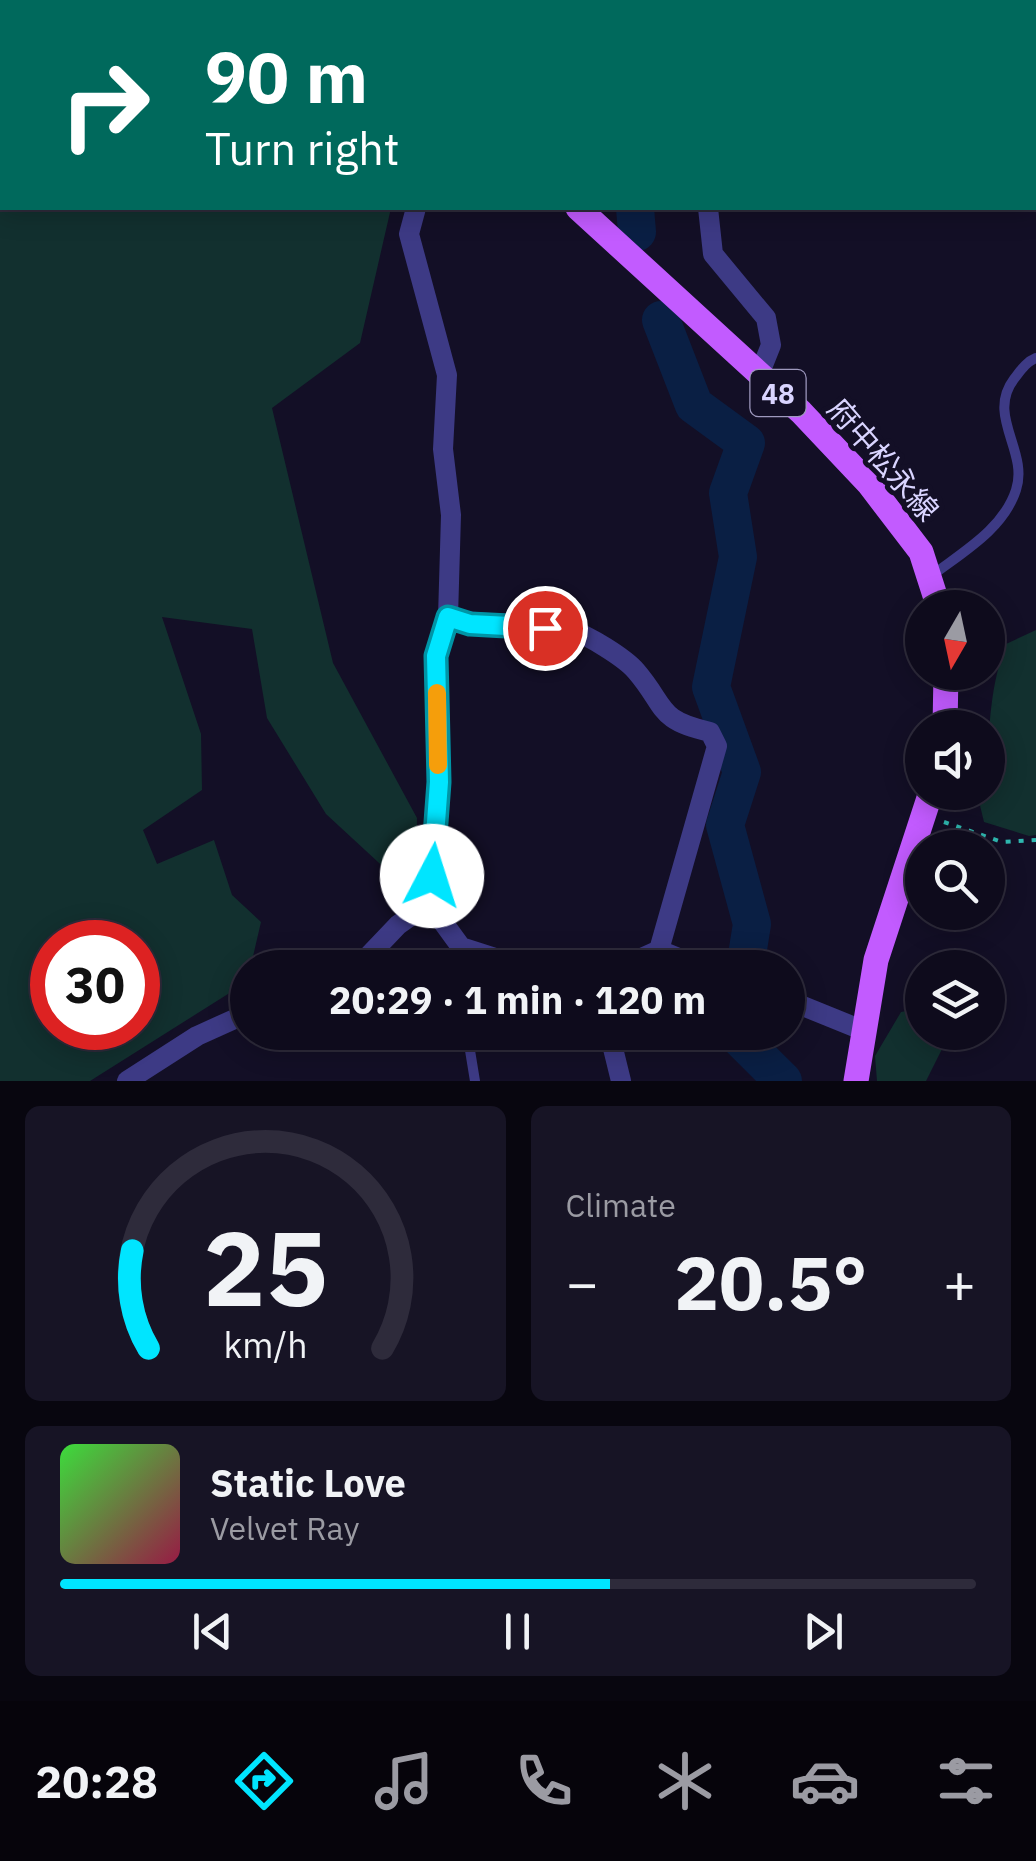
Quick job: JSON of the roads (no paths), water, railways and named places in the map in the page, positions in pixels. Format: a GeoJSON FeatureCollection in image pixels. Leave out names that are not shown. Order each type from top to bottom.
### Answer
{"type":"FeatureCollection","features":[{"type":"Feature","properties":{"kind":"main road","name":"府中松永線"},"geometry":{"type":"LineString","coordinates":[[580,210],[870,484],[921,552],[933,590]]}},
{"type":"Feature","properties":{"kind":"main road"},"geometry":{"type":"LineString","coordinates":[[856,1081],[876,960],[927,810]]}},
{"type":"Feature","properties":{"kind":"street"},"geometry":{"type":"LineString","coordinates":[[415,210],[409,234],[447,375],[442,449],[451,515],[448,617],[436,656],[439,782],[429,904],[457,950]]}},
{"type":"Feature","properties":{"kind":"street"},"geometry":{"type":"LineString","coordinates":[[708,210],[713,254],[766,318],[772,345],[759,375]]}},
{"type":"Feature","properties":{"kind":"street"},"geometry":{"type":"LineString","coordinates":[[448,617],[470,624],[571,630],[636,670],[655,704],[680,725],[710,732],[717,746],[659,950]]}},
{"type":"Feature","properties":{"kind":"street"},"geometry":{"type":"LineString","coordinates":[[374,950],[398,925],[429,904]]}},
{"type":"Feature","properties":{"kind":"street"},"geometry":{"type":"LineString","coordinates":[[805,1007],[862,1030]]}},
{"type":"Feature","properties":{"kind":"street"},"geometry":{"type":"LineString","coordinates":[[127,1081],[198,1036],[230,1021]]}},
{"type":"Feature","properties":{"kind":"street"},"geometry":{"type":"LineString","coordinates":[[613,1050],[621,1081]]}},
{"type":"Feature","properties":{"kind":"lane"},"geometry":{"type":"LineString","coordinates":[[929,578],[994,529],[1017,489],[1016,460],[1003,416],[1006,390],[1036,358]]}},
{"type":"Feature","properties":{"kind":"lane"},"geometry":{"type":"LineString","coordinates":[[471,1050],[475,1081]]}},
{"type":"Feature","properties":{"kind":"waterway"},"geometry":{"type":"LineString","coordinates":[[635,210],[637,232]]}},
{"type":"Feature","properties":{"kind":"waterway"},"geometry":{"type":"LineString","coordinates":[[661,320],[694,405],[746,443],[728,493],[738,557],[711,687],[742,772],[725,825],[752,924],[748,950]]}},
{"type":"Feature","properties":{"kind":"waterway"},"geometry":{"type":"LineString","coordinates":[[752,1050],[783,1081]]}}]}
